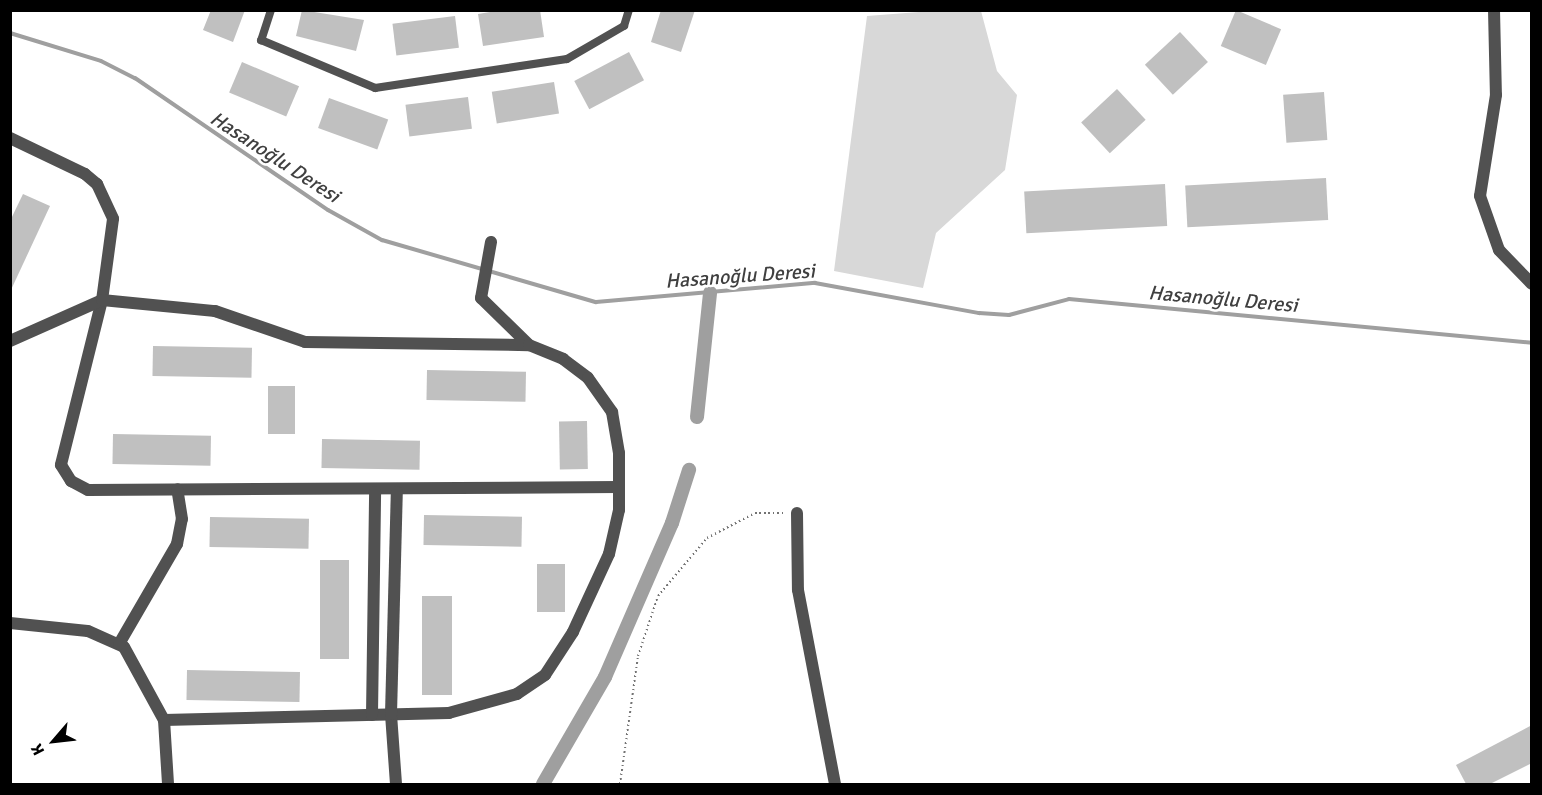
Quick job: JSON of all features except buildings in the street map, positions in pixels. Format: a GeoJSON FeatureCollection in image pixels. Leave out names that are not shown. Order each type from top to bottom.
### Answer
{"type":"FeatureCollection","features":[{"type":"Feature","properties":{"kind":"street"},"geometry":{"type":"LineString","coordinates":[[1494,10],[1496,95],[1480,196],[1499,250],[1532,284]]}},
{"type":"Feature","properties":{"kind":"street"},"geometry":{"type":"LineString","coordinates":[[10,138],[85,174],[108,201],[114,236],[102,300],[62,465],[71,481],[88,490],[397,492],[619,487]]}},
{"type":"Feature","properties":{"kind":"street"},"geometry":{"type":"LineString","coordinates":[[491,242],[482,277],[481,298],[529,345]]}},
{"type":"Feature","properties":{"kind":"street"},"geometry":{"type":"LineString","coordinates":[[10,341],[102,300],[215,311],[305,342],[529,345],[563,359],[588,378],[612,412],[619,487],[609,554],[573,632],[545,675],[517,694],[476,708],[372,715],[164,720]]}},
{"type":"Feature","properties":{"kind":"street"},"geometry":{"type":"LineString","coordinates":[[119,644],[177,544],[182,519],[177,489]]}},
{"type":"Feature","properties":{"kind":"street"},"geometry":{"type":"LineString","coordinates":[[372,715],[375,492]]}},
{"type":"Feature","properties":{"kind":"street"},"geometry":{"type":"LineString","coordinates":[[396,784],[391,714],[397,492]]}},
{"type":"Feature","properties":{"kind":"street"},"geometry":{"type":"LineString","coordinates":[[797,513],[798,590],[835,784]]}},
{"type":"Feature","properties":{"kind":"street"},"geometry":{"type":"LineString","coordinates":[[10,622],[55,624],[119,644],[137,664],[164,720],[168,784]]}},
{"type":"Feature","properties":{"kind":"lane"},"geometry":{"type":"LineString","coordinates":[[272,10],[261,40],[375,88],[567,59],[624,26],[629,10]]}},
{"type":"Feature","properties":{"kind":"path"},"geometry":{"type":"LineString","coordinates":[[620,784],[638,656],[658,596],[707,538],[755,513],[797,513]]}},
{"type":"Feature","properties":{"kind":"shaded area"},"geometry":{"type":"Polygon","coordinates":[[[932,11],[981,11],[997,71],[1017,95],[1005,170],[936,233],[923,288],[834,271],[867,16],[932,11]]]}},
{"type":"Feature","properties":{"kind":"waterway","name":"Hasanoğlu Deresi"},"geometry":{"type":"LineString","coordinates":[[10,33],[101,61],[135,78],[328,210],[382,240],[596,302],[815,283],[979,313],[1009,315],[1069,299],[1532,343]]}},
{"type":"Feature","properties":{"kind":"waterway"},"geometry":{"type":"LineString","coordinates":[[697,417],[710,293]]}},
{"type":"Feature","properties":{"kind":"waterway"},"geometry":{"type":"LineString","coordinates":[[543,784],[605,677],[672,523],[689,470]]}}]}
